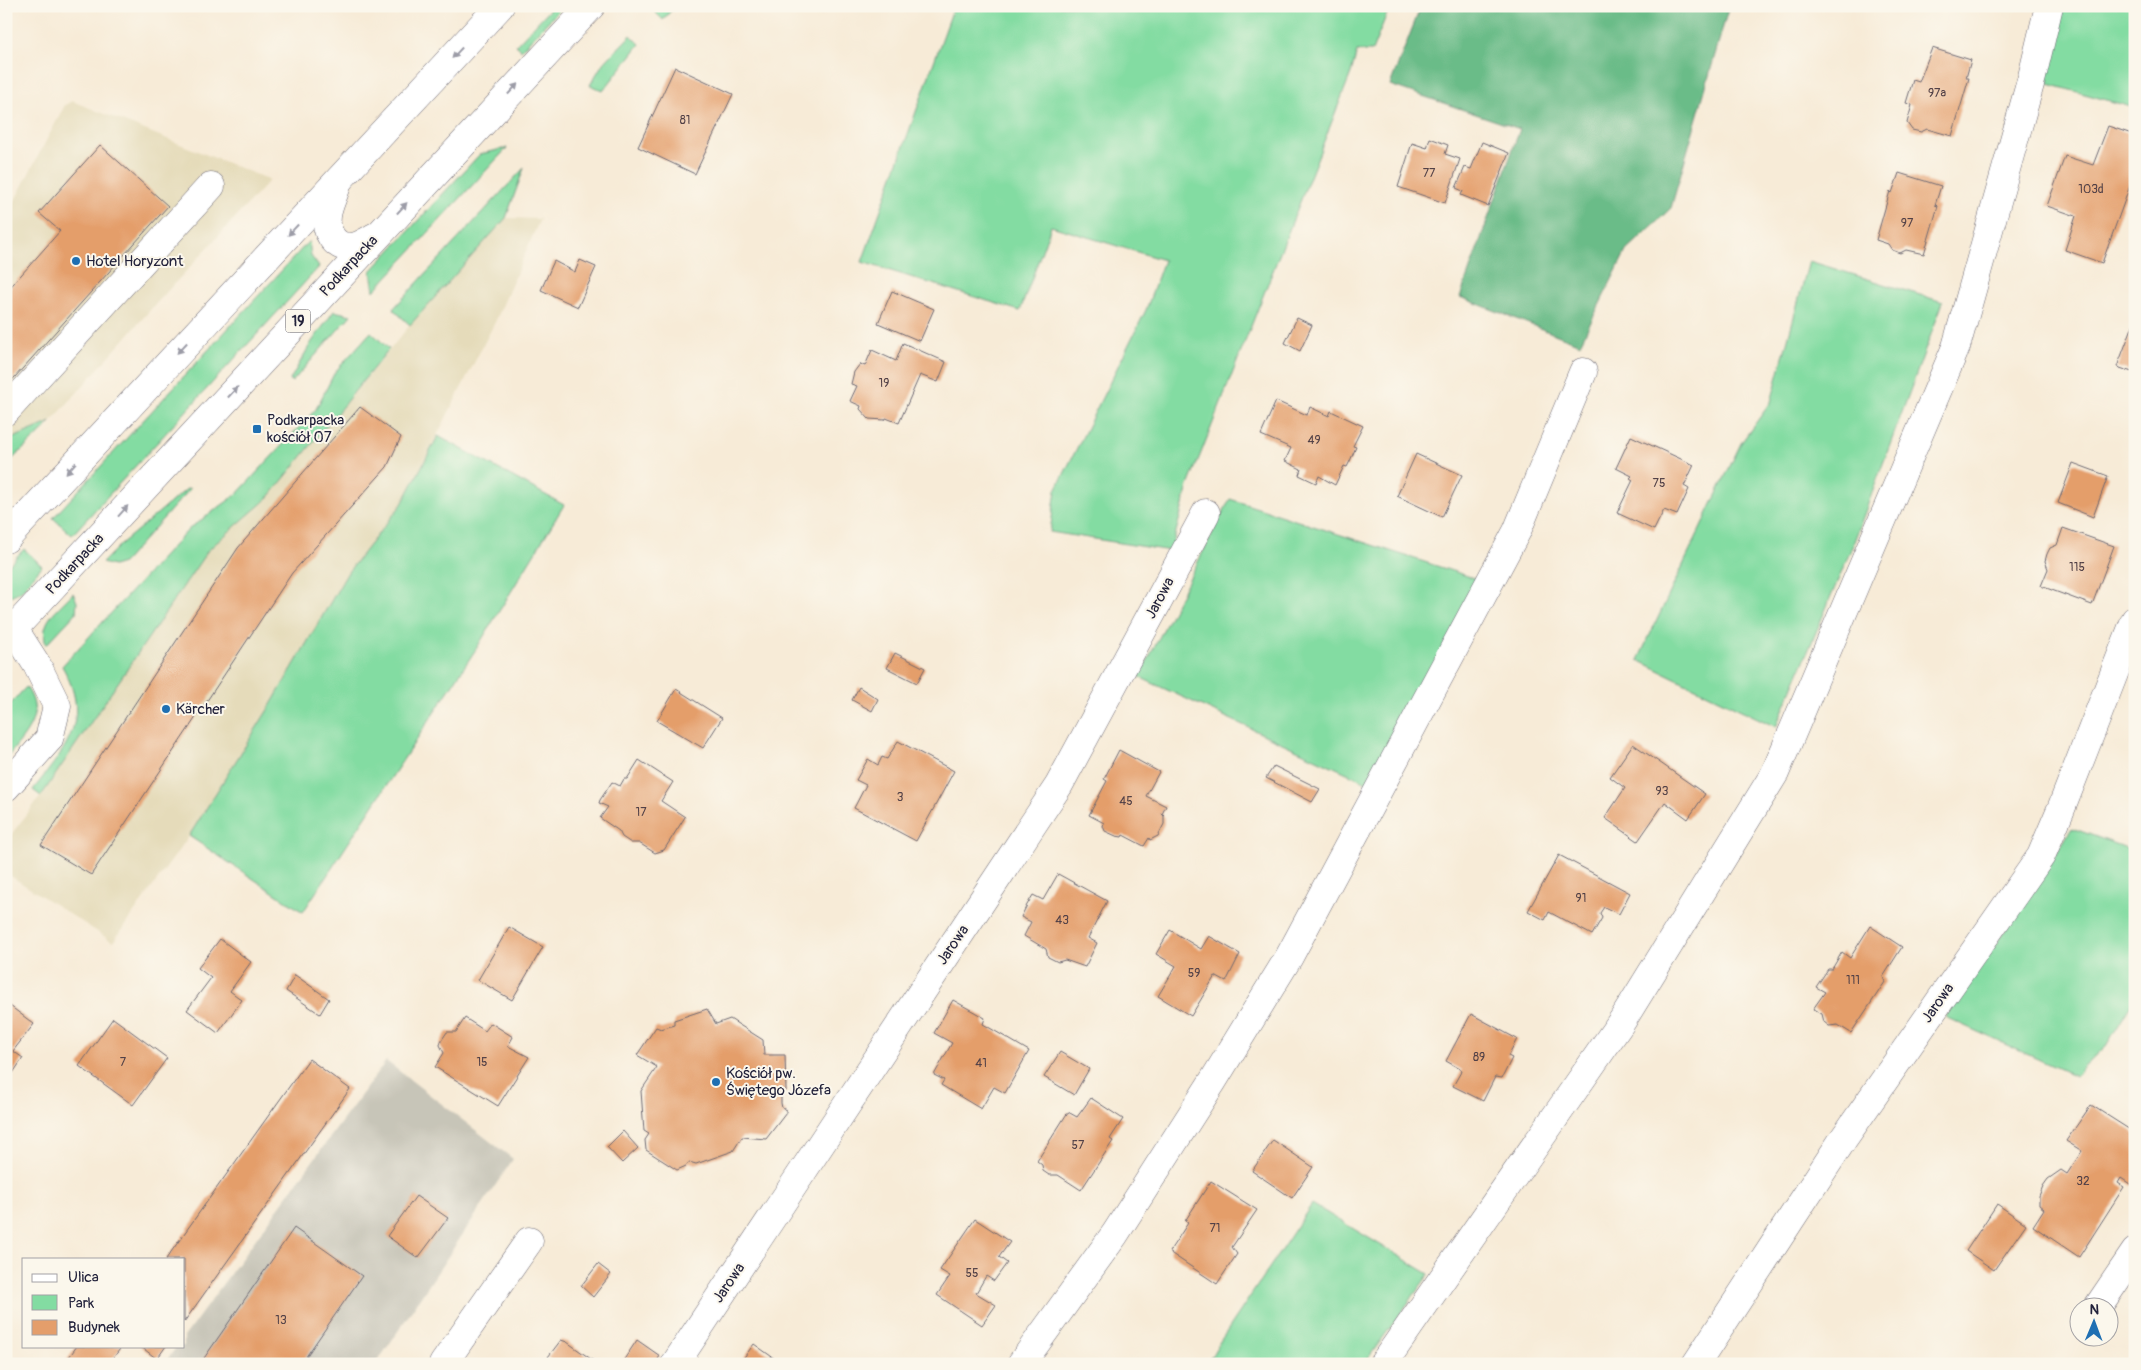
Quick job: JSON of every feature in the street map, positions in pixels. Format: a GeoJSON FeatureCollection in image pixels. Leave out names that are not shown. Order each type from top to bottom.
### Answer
{"type":"FeatureCollection","features":[{"type":"Feature","properties":{"kind":"main road"},"geometry":{"type":"LineString","coordinates":[[6,539],[500,6]]}},
{"type":"Feature","properties":{"kind":"main road","name":"Podkarpacka"},"geometry":{"type":"LineString","coordinates":[[9,634],[591,6]]}},
{"type":"Feature","properties":{"kind":"main road"},"geometry":{"type":"LineString","coordinates":[[1383,1364],[1622,1021],[1775,773],[1956,347],[2032,78],[2049,6]]}},
{"type":"Feature","properties":{"kind":"main road"},"geometry":{"type":"LineString","coordinates":[[338,182],[327,214],[327,228],[331,238],[341,245],[349,247],[358,245],[376,236]]}},
{"type":"Feature","properties":{"kind":"main road"},"geometry":{"type":"LineString","coordinates":[[6,411],[211,186]]}},
{"type":"Feature","properties":{"kind":"main road"},"geometry":{"type":"LineString","coordinates":[[1021,1364],[1115,1234],[1289,957],[1517,531],[1583,372]]}},
{"type":"Feature","properties":{"kind":"main road","name":"Jarowa"},"geometry":{"type":"LineString","coordinates":[[675,1364],[1058,786],[1206,513]]}},
{"type":"Feature","properties":{"kind":"main road","name":"Jarowa"},"geometry":{"type":"LineString","coordinates":[[1696,1364],[1844,1138],[2041,856],[2135,620]]}},
{"type":"Feature","properties":{"kind":"main road"},"geometry":{"type":"LineString","coordinates":[[6,787],[48,739],[57,706],[37,665],[9,634]]}},
{"type":"Feature","properties":{"kind":"main road"},"geometry":{"type":"LineString","coordinates":[[443,1364],[529,1241]]}},
{"type":"Feature","properties":{"kind":"main road"},"geometry":{"type":"LineString","coordinates":[[2104,1298],[2135,1252]]}},
{"type":"Feature","properties":{"kind":"shaded area"},"geometry":{"type":"Polygon","coordinates":[[[72,101],[270,180],[151,309],[51,422],[11,439],[6,443],[6,217],[65,105],[72,101]]]}},
{"type":"Feature","properties":{"kind":"shaded area"},"geometry":{"type":"Polygon","coordinates":[[[506,218],[540,219],[496,320],[402,504],[348,572],[269,708],[189,836],[113,942],[6,873],[6,841],[41,796],[208,550],[269,497],[410,325],[506,218]]]}},
{"type":"Feature","properties":{"kind":"shaded area"},"geometry":{"type":"Polygon","coordinates":[[[386,1061],[513,1159],[376,1364],[164,1364],[176,1348],[185,1348],[185,1336],[386,1061]]]}},
{"type":"Feature","properties":{"kind":"green space"},"geometry":{"type":"Polygon","coordinates":[[[553,6],[563,6],[521,50],[516,45],[553,6]]]}},
{"type":"Feature","properties":{"kind":"green space"},"geometry":{"type":"Polygon","coordinates":[[[657,6],[675,6],[663,20],[653,10],[657,6]]]}},
{"type":"Feature","properties":{"kind":"green space"},"geometry":{"type":"Polygon","coordinates":[[[954,6],[1390,6],[1372,51],[1357,51],[1351,73],[1188,486],[1171,551],[1050,532],[1056,490],[1146,310],[1164,260],[1051,226],[1020,311],[862,262],[954,6]]]}},
{"type":"Feature","properties":{"kind":"green space"},"geometry":{"type":"Polygon","coordinates":[[[1421,6],[1729,6],[1671,208],[1626,251],[1580,344],[1460,297],[1520,129],[1390,85],[1421,6]]]}},
{"type":"Feature","properties":{"kind":"green space"},"geometry":{"type":"Polygon","coordinates":[[[2063,6],[2135,6],[2135,108],[2045,83],[2063,6]]]}},
{"type":"Feature","properties":{"kind":"green space"},"geometry":{"type":"Polygon","coordinates":[[[631,35],[640,44],[603,91],[590,85],[602,65],[631,35]]]}},
{"type":"Feature","properties":{"kind":"green space"},"geometry":{"type":"Polygon","coordinates":[[[507,148],[374,291],[371,271],[480,154],[507,148]]]}},
{"type":"Feature","properties":{"kind":"green space"},"geometry":{"type":"Polygon","coordinates":[[[524,168],[506,218],[410,325],[393,309],[524,168]]]}},
{"type":"Feature","properties":{"kind":"green space"},"geometry":{"type":"Polygon","coordinates":[[[309,241],[311,256],[319,267],[72,535],[53,518],[309,241]]]}},
{"type":"Feature","properties":{"kind":"green space"},"geometry":{"type":"Polygon","coordinates":[[[1809,261],[1943,302],[1852,547],[1776,727],[1638,660],[1741,443],[1771,402],[1809,261]]]}},
{"type":"Feature","properties":{"kind":"green space"},"geometry":{"type":"Polygon","coordinates":[[[334,311],[351,315],[292,382],[290,380],[311,343],[334,311]]]}},
{"type":"Feature","properties":{"kind":"green space"},"geometry":{"type":"Polygon","coordinates":[[[371,332],[389,349],[269,497],[208,550],[41,796],[33,790],[65,746],[72,732],[75,718],[75,702],[71,685],[62,666],[190,528],[236,495],[316,409],[335,372],[371,332]]]}},
{"type":"Feature","properties":{"kind":"green space"},"geometry":{"type":"Polygon","coordinates":[[[51,422],[6,465],[6,443],[11,439],[51,422]]]}},
{"type":"Feature","properties":{"kind":"green space"},"geometry":{"type":"Polygon","coordinates":[[[438,436],[564,505],[476,649],[303,912],[189,836],[269,708],[348,572],[402,504],[438,436]]]}},
{"type":"Feature","properties":{"kind":"green space"},"geometry":{"type":"Polygon","coordinates":[[[188,488],[190,489],[123,563],[113,566],[102,563],[121,544],[188,488]]]}},
{"type":"Feature","properties":{"kind":"green space"},"geometry":{"type":"Polygon","coordinates":[[[1230,499],[1480,580],[1373,785],[1139,677],[1230,499]]]}},
{"type":"Feature","properties":{"kind":"green space"},"geometry":{"type":"Polygon","coordinates":[[[24,549],[42,566],[21,591],[6,598],[6,568],[24,549]]]}},
{"type":"Feature","properties":{"kind":"green space"},"geometry":{"type":"Polygon","coordinates":[[[73,593],[77,602],[76,613],[46,645],[44,637],[47,622],[73,593]]]}},
{"type":"Feature","properties":{"kind":"green space"},"geometry":{"type":"Polygon","coordinates":[[[26,687],[32,697],[34,716],[26,733],[6,759],[6,709],[26,687]]]}},
{"type":"Feature","properties":{"kind":"green space"},"geometry":{"type":"Polygon","coordinates":[[[2072,828],[2135,851],[2135,998],[2106,1046],[2075,1076],[1945,1017],[2041,878],[2072,828]]]}},
{"type":"Feature","properties":{"kind":"green space"},"geometry":{"type":"Polygon","coordinates":[[[1312,1204],[1429,1274],[1364,1364],[1207,1364],[1219,1343],[1312,1204]]]}},
{"type":"Feature","properties":{"kind":"building"},"geometry":{"type":"Polygon","coordinates":[[[1932,48],[1971,60],[1966,78],[1969,78],[1952,136],[1927,129],[1921,132],[1912,130],[1907,123],[1912,105],[1906,103],[1913,80],[1919,82],[1932,48]]]}},
{"type":"Feature","properties":{"kind":"building"},"geometry":{"type":"Polygon","coordinates":[[[675,67],[733,94],[695,174],[638,147],[675,67]]]}},
{"type":"Feature","properties":{"kind":"building"},"geometry":{"type":"Polygon","coordinates":[[[2108,126],[2135,135],[2135,172],[2102,263],[2065,250],[2076,216],[2047,206],[2065,156],[2093,165],[2108,126]]]}},
{"type":"Feature","properties":{"kind":"building"},"geometry":{"type":"Polygon","coordinates":[[[1430,138],[1448,145],[1445,154],[1460,159],[1445,203],[1398,187],[1412,143],[1427,148],[1430,138]]]}},
{"type":"Feature","properties":{"kind":"building"},"geometry":{"type":"Polygon","coordinates":[[[1482,142],[1509,153],[1488,206],[1461,195],[1463,191],[1456,188],[1465,167],[1471,169],[1482,142]]]}},
{"type":"Feature","properties":{"kind":"building","name":"Hotel Horyzont"},"geometry":{"type":"Polygon","coordinates":[[[100,145],[168,206],[6,387],[6,292],[60,231],[39,213],[100,145]]]}},
{"type":"Feature","properties":{"kind":"building"},"geometry":{"type":"Polygon","coordinates":[[[1899,173],[1941,186],[1935,205],[1938,206],[1924,254],[1906,250],[1900,253],[1892,250],[1888,244],[1876,240],[1890,191],[1892,193],[1899,173]]]}},
{"type":"Feature","properties":{"kind":"building"},"geometry":{"type":"Polygon","coordinates":[[[580,260],[596,267],[578,307],[541,290],[554,261],[575,272],[580,260]]]}},
{"type":"Feature","properties":{"kind":"building"},"geometry":{"type":"Polygon","coordinates":[[[892,291],[934,309],[920,341],[878,323],[892,291]]]}},
{"type":"Feature","properties":{"kind":"building"},"geometry":{"type":"Polygon","coordinates":[[[1297,318],[1312,325],[1300,351],[1285,343],[1297,318]]]}},
{"type":"Feature","properties":{"kind":"building"},"geometry":{"type":"Polygon","coordinates":[[[2135,320],[2135,373],[2117,367],[2135,320]]]}},
{"type":"Feature","properties":{"kind":"building"},"geometry":{"type":"Polygon","coordinates":[[[903,343],[946,362],[938,382],[920,375],[899,423],[886,418],[885,420],[869,419],[860,409],[861,406],[850,401],[857,386],[851,384],[854,372],[860,364],[865,366],[872,350],[896,361],[903,343]]]}},
{"type":"Feature","properties":{"kind":"building"},"geometry":{"type":"Polygon","coordinates":[[[1276,401],[1307,415],[1310,407],[1329,416],[1331,411],[1363,426],[1353,446],[1356,447],[1350,461],[1347,467],[1344,466],[1335,485],[1319,476],[1316,483],[1299,475],[1301,469],[1285,461],[1291,448],[1261,435],[1276,401]]]}},
{"type":"Feature","properties":{"kind":"building","name":"Kärcher"},"geometry":{"type":"Polygon","coordinates":[[[360,407],[401,437],[387,467],[292,573],[91,875],[41,845],[238,548],[360,407]]]}},
{"type":"Feature","properties":{"kind":"building"},"geometry":{"type":"Polygon","coordinates":[[[1631,436],[1694,465],[1684,486],[1689,489],[1677,515],[1664,510],[1654,530],[1617,513],[1633,480],[1630,478],[1632,476],[1616,468],[1631,436]]]}},
{"type":"Feature","properties":{"kind":"building"},"geometry":{"type":"Polygon","coordinates":[[[1416,454],[1462,475],[1442,517],[1397,496],[1416,454]]]}},
{"type":"Feature","properties":{"kind":"building"},"geometry":{"type":"Polygon","coordinates":[[[2073,463],[2108,476],[2093,517],[2058,503],[2073,463]]]}},
{"type":"Feature","properties":{"kind":"building"},"geometry":{"type":"Polygon","coordinates":[[[2063,528],[2114,546],[2092,605],[2041,586],[2048,569],[2045,561],[2047,554],[2050,548],[2057,545],[2063,528]]]}},
{"type":"Feature","properties":{"kind":"building"},"geometry":{"type":"Polygon","coordinates":[[[895,653],[925,668],[917,683],[887,668],[895,653]]]}},
{"type":"Feature","properties":{"kind":"building"},"geometry":{"type":"Polygon","coordinates":[[[859,687],[878,699],[872,711],[852,700],[859,687]]]}},
{"type":"Feature","properties":{"kind":"building"},"geometry":{"type":"Polygon","coordinates":[[[676,689],[722,718],[703,748],[657,721],[676,689]]]}},
{"type":"Feature","properties":{"kind":"building"},"geometry":{"type":"Polygon","coordinates":[[[898,741],[954,771],[916,841],[854,808],[866,785],[856,780],[868,759],[878,765],[882,757],[887,759],[898,741]]]}},
{"type":"Feature","properties":{"kind":"building"},"geometry":{"type":"Polygon","coordinates":[[[1633,744],[1705,794],[1688,819],[1665,802],[1638,841],[1605,818],[1625,788],[1610,777],[1633,744]]]}},
{"type":"Feature","properties":{"kind":"building"},"geometry":{"type":"Polygon","coordinates":[[[1119,750],[1159,772],[1146,796],[1166,806],[1162,814],[1164,816],[1164,824],[1158,836],[1150,840],[1149,838],[1144,846],[1123,835],[1122,837],[1116,836],[1105,831],[1104,823],[1089,815],[1107,781],[1104,779],[1119,750]]]}},
{"type":"Feature","properties":{"kind":"building"},"geometry":{"type":"Polygon","coordinates":[[[639,760],[673,782],[661,801],[685,817],[664,850],[655,853],[639,843],[631,843],[622,837],[619,831],[600,818],[608,807],[599,803],[600,800],[612,782],[620,786],[624,779],[627,779],[639,760]]]}},
{"type":"Feature","properties":{"kind":"building"},"geometry":{"type":"Polygon","coordinates":[[[1274,766],[1320,789],[1312,802],[1266,778],[1274,766]]]}},
{"type":"Feature","properties":{"kind":"building"},"geometry":{"type":"Polygon","coordinates":[[[1559,855],[1630,893],[1619,914],[1604,907],[1600,913],[1602,918],[1592,935],[1549,912],[1545,920],[1528,911],[1559,855]]]}},
{"type":"Feature","properties":{"kind":"building"},"geometry":{"type":"Polygon","coordinates":[[[1058,874],[1107,901],[1088,938],[1097,943],[1085,967],[1065,960],[1058,962],[1048,957],[1046,949],[1024,936],[1031,922],[1021,917],[1027,905],[1033,895],[1043,900],[1058,874]]]}},
{"type":"Feature","properties":{"kind":"building"},"geometry":{"type":"Polygon","coordinates":[[[1870,926],[1902,947],[1883,977],[1885,982],[1851,1033],[1838,1025],[1829,1026],[1824,1022],[1822,1014],[1813,1009],[1825,992],[1816,987],[1828,969],[1832,969],[1842,952],[1850,958],[1870,926]]]}},
{"type":"Feature","properties":{"kind":"building"},"geometry":{"type":"Polygon","coordinates":[[[509,927],[543,947],[512,1000],[478,980],[509,927]]]}},
{"type":"Feature","properties":{"kind":"building"},"geometry":{"type":"Polygon","coordinates":[[[1170,930],[1201,949],[1209,936],[1240,954],[1226,982],[1215,976],[1191,1016],[1158,996],[1176,966],[1156,954],[1170,930]]]}},
{"type":"Feature","properties":{"kind":"building"},"geometry":{"type":"Polygon","coordinates":[[[220,939],[251,962],[230,991],[242,1000],[218,1033],[187,1010],[211,978],[198,968],[220,939]]]}},
{"type":"Feature","properties":{"kind":"building"},"geometry":{"type":"Polygon","coordinates":[[[295,975],[329,999],[320,1014],[286,991],[295,975]]]}},
{"type":"Feature","properties":{"kind":"building"},"geometry":{"type":"Polygon","coordinates":[[[953,1000],[985,1018],[983,1024],[1029,1051],[1005,1093],[994,1087],[981,1109],[941,1085],[944,1080],[934,1075],[952,1043],[934,1033],[953,1000]]]}},
{"type":"Feature","properties":{"kind":"building"},"geometry":{"type":"Polygon","coordinates":[[[6,1003],[34,1024],[13,1051],[23,1058],[13,1073],[9,1073],[6,1077],[6,1003]]]}},
{"type":"Feature","properties":{"kind":"building","name":"Kościół pw. Świętego Józefa"},"geometry":{"type":"Polygon","coordinates":[[[707,1009],[716,1024],[730,1019],[763,1040],[764,1055],[785,1055],[786,1091],[781,1091],[781,1103],[786,1113],[766,1139],[742,1137],[733,1151],[696,1164],[689,1162],[686,1166],[677,1170],[646,1150],[645,1140],[649,1134],[644,1131],[641,1091],[657,1067],[637,1055],[656,1027],[661,1029],[674,1025],[674,1020],[707,1009]]]}},
{"type":"Feature","properties":{"kind":"building"},"geometry":{"type":"Polygon","coordinates":[[[1471,1014],[1517,1039],[1508,1056],[1512,1058],[1502,1078],[1495,1077],[1483,1101],[1453,1086],[1462,1070],[1446,1061],[1471,1014]]]}},
{"type":"Feature","properties":{"kind":"building"},"geometry":{"type":"Polygon","coordinates":[[[113,1018],[167,1058],[133,1105],[79,1066],[113,1018]]]}},
{"type":"Feature","properties":{"kind":"building"},"geometry":{"type":"Polygon","coordinates":[[[465,1018],[485,1031],[491,1023],[513,1037],[508,1046],[529,1057],[498,1106],[435,1067],[444,1053],[440,1045],[441,1041],[447,1032],[456,1032],[465,1018]]]}},
{"type":"Feature","properties":{"kind":"building"},"geometry":{"type":"Polygon","coordinates":[[[1060,1052],[1089,1069],[1074,1095],[1044,1077],[1060,1052]]]}},
{"type":"Feature","properties":{"kind":"building"},"geometry":{"type":"Polygon","coordinates":[[[309,1059],[350,1089],[185,1321],[185,1258],[167,1258],[309,1059]]]}},
{"type":"Feature","properties":{"kind":"building"},"geometry":{"type":"Polygon","coordinates":[[[1091,1098],[1123,1119],[1110,1139],[1113,1141],[1081,1190],[1058,1175],[1049,1175],[1043,1171],[1042,1165],[1037,1161],[1068,1112],[1077,1117],[1091,1098]]]}},
{"type":"Feature","properties":{"kind":"building"},"geometry":{"type":"Polygon","coordinates":[[[2091,1105],[2135,1133],[2135,1183],[2133,1186],[2121,1178],[2118,1183],[2124,1187],[2079,1257],[2033,1226],[2044,1209],[2039,1205],[2039,1196],[2043,1186],[2048,1179],[2061,1170],[2067,1174],[2082,1151],[2066,1141],[2091,1105]]]}},
{"type":"Feature","properties":{"kind":"building"},"geometry":{"type":"Polygon","coordinates":[[[623,1131],[638,1148],[622,1163],[607,1147],[623,1131]]]}},
{"type":"Feature","properties":{"kind":"building"},"geometry":{"type":"Polygon","coordinates":[[[1273,1140],[1313,1167],[1292,1198],[1252,1171],[1273,1140]]]}},
{"type":"Feature","properties":{"kind":"building"},"geometry":{"type":"Polygon","coordinates":[[[1211,1181],[1257,1210],[1232,1247],[1237,1254],[1217,1284],[1169,1252],[1188,1223],[1185,1221],[1211,1181]]]}},
{"type":"Feature","properties":{"kind":"building"},"geometry":{"type":"Polygon","coordinates":[[[416,1196],[448,1218],[418,1258],[387,1236],[416,1196]]]}},
{"type":"Feature","properties":{"kind":"building"},"geometry":{"type":"Polygon","coordinates":[[[1997,1204],[2026,1224],[1994,1270],[1966,1251],[1997,1204]]]}},
{"type":"Feature","properties":{"kind":"building"},"geometry":{"type":"Polygon","coordinates":[[[975,1219],[1010,1242],[999,1257],[1007,1263],[994,1281],[986,1276],[976,1293],[996,1305],[982,1325],[937,1295],[950,1276],[940,1270],[975,1219]]]}},
{"type":"Feature","properties":{"kind":"building"},"geometry":{"type":"Polygon","coordinates":[[[294,1228],[362,1276],[301,1364],[200,1364],[294,1228]]]}},
{"type":"Feature","properties":{"kind":"building"},"geometry":{"type":"Polygon","coordinates":[[[598,1264],[611,1274],[593,1297],[581,1286],[598,1264]]]}},
{"type":"Feature","properties":{"kind":"building"},"geometry":{"type":"Polygon","coordinates":[[[561,1340],[567,1342],[598,1364],[556,1364],[548,1357],[561,1340]]]}},
{"type":"Feature","properties":{"kind":"building"},"geometry":{"type":"Polygon","coordinates":[[[637,1340],[660,1356],[655,1364],[621,1364],[637,1340]]]}},
{"type":"Feature","properties":{"kind":"building"},"geometry":{"type":"Polygon","coordinates":[[[754,1344],[782,1364],[739,1364],[754,1344]]]}},
{"type":"Feature","properties":{"kind":"building"},"geometry":{"type":"Polygon","coordinates":[[[76,1348],[121,1348],[109,1364],[64,1364],[76,1348]]]}},
{"type":"Feature","properties":{"kind":"building"},"geometry":{"type":"Polygon","coordinates":[[[143,1348],[165,1348],[157,1359],[143,1348]]]}},
{"type":"Feature","properties":{"kind":"place","name":"Hotel Horyzont"},"geometry":{"type":"Point","coordinates":[76,261]}},
{"type":"Feature","properties":{"kind":"place","name":"Podkarpacka kościół 07"},"geometry":{"type":"Point","coordinates":[257,429]}},
{"type":"Feature","properties":{"kind":"place","name":"Kärcher"},"geometry":{"type":"Point","coordinates":[166,709]}},
{"type":"Feature","properties":{"kind":"place","name":"Kościół pw. Świętego Józefa"},"geometry":{"type":"Point","coordinates":[716,1082]}}]}
